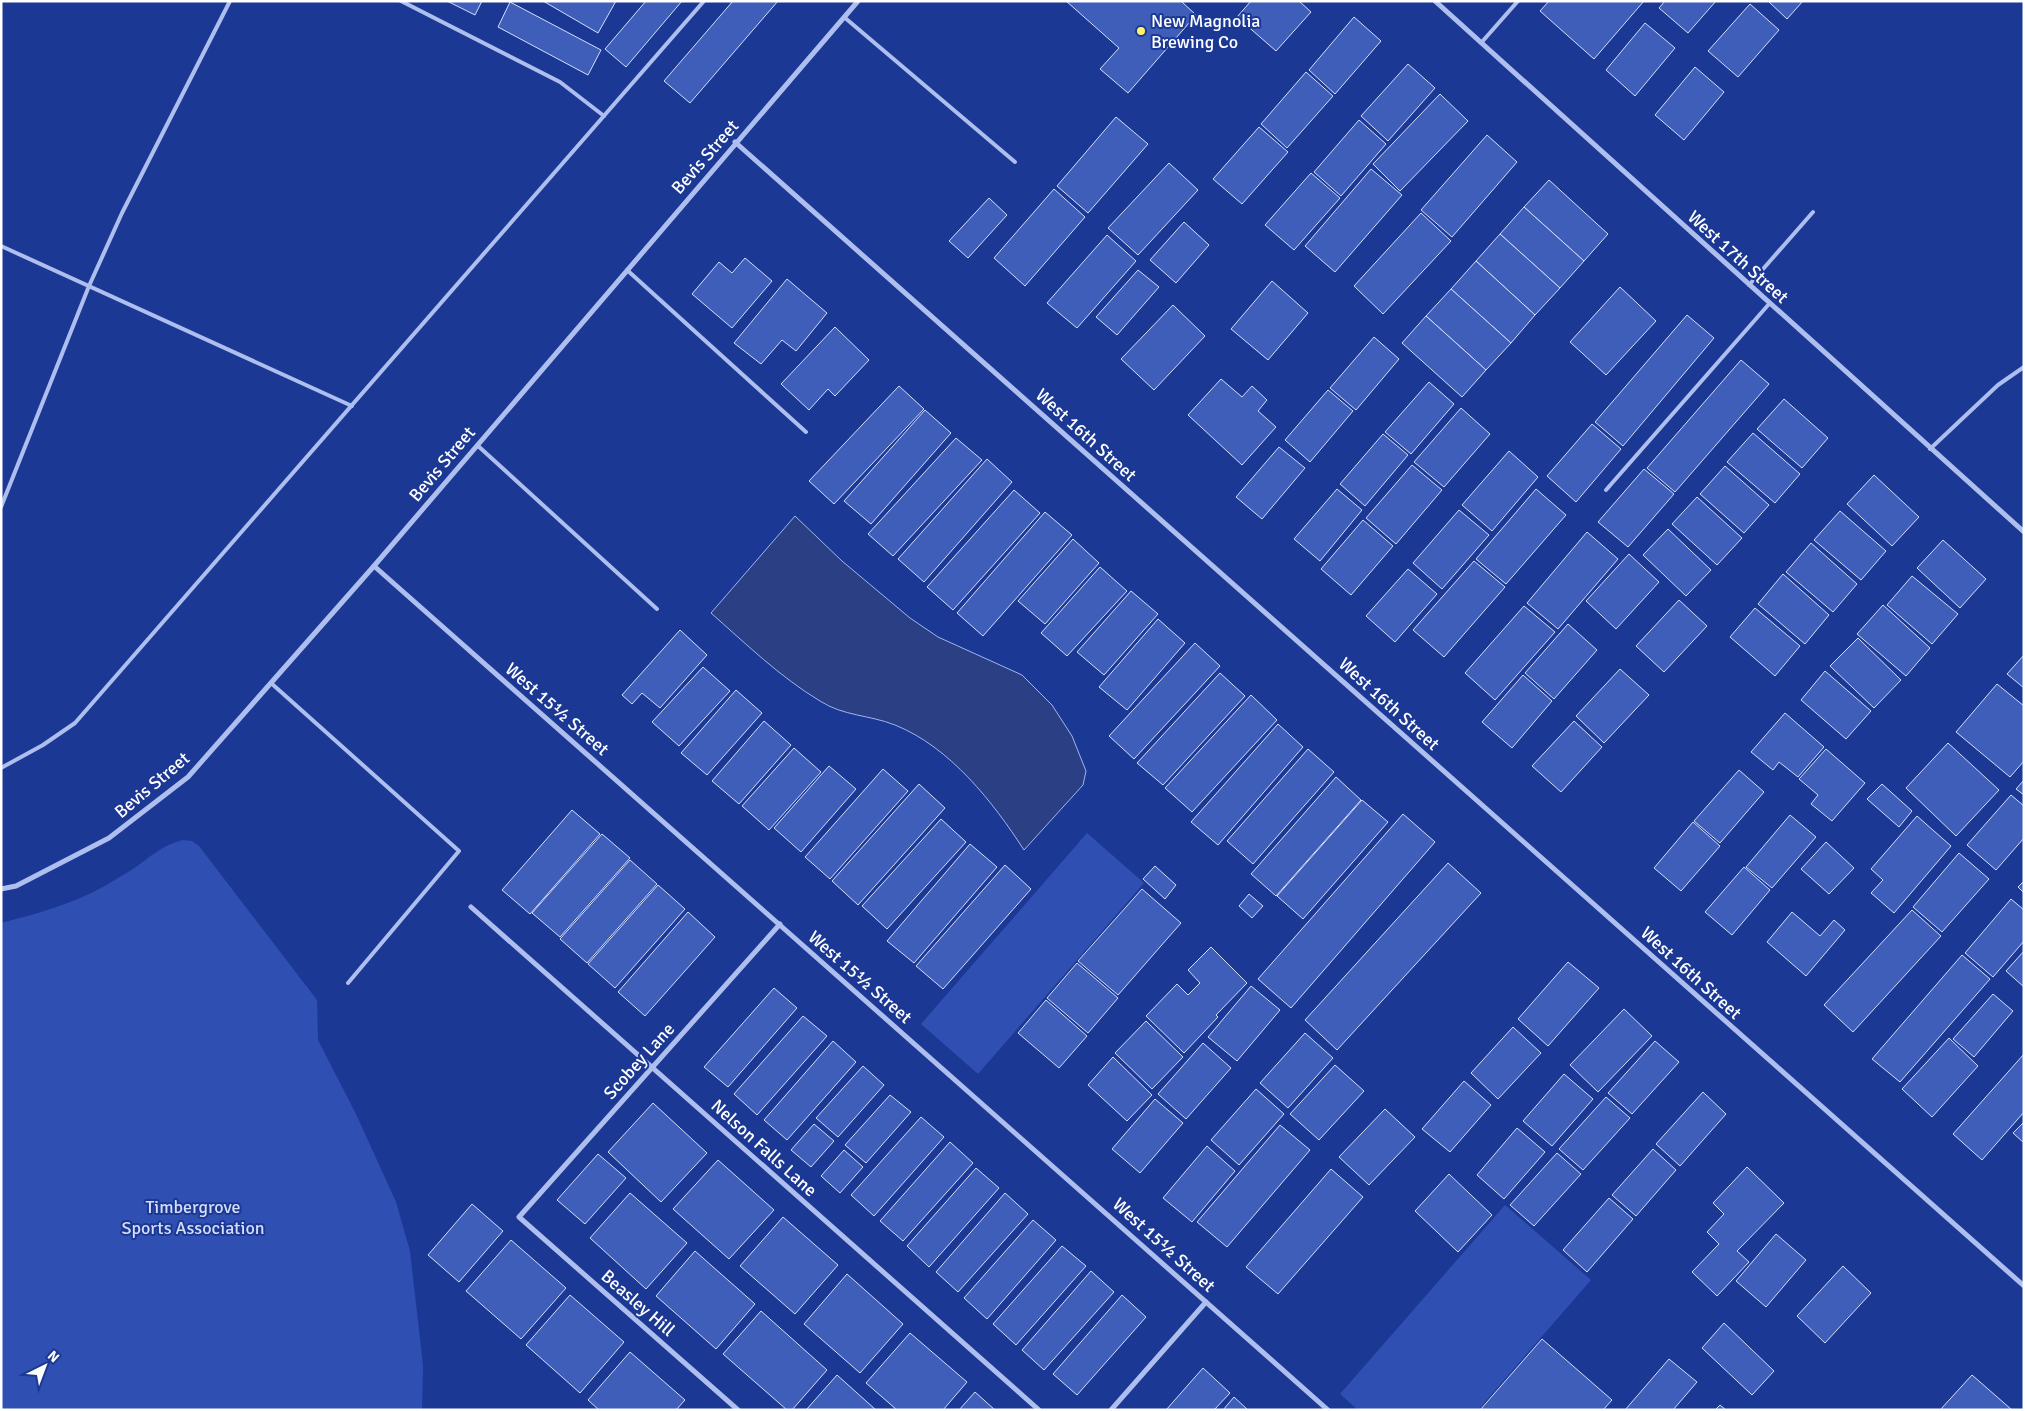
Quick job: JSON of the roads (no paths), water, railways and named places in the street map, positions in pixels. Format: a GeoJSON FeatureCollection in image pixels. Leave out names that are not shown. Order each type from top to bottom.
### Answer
{"type":"FeatureCollection","features":[{"type":"Feature","properties":{"kind":"street","name":"Bevis Street"},"geometry":{"type":"LineString","coordinates":[[1,889],[24,882],[109,838],[188,777],[374,566],[735,142],[858,1]]}},
{"type":"Feature","properties":{"kind":"street","name":"West 17th Street"},"geometry":{"type":"LineString","coordinates":[[1435,1],[2024,532]]}},
{"type":"Feature","properties":{"kind":"street","name":"West 16th Street"},"geometry":{"type":"LineString","coordinates":[[735,142],[2024,1286]]}},
{"type":"Feature","properties":{"kind":"street","name":"West 15½ Street"},"geometry":{"type":"LineString","coordinates":[[374,566],[1328,1410]]}},
{"type":"Feature","properties":{"kind":"street","name":"Nelson Falls Lane"},"geometry":{"type":"LineString","coordinates":[[472,906],[1039,1410]]}},
{"type":"Feature","properties":{"kind":"street","name":"Scobey Lane"},"geometry":{"type":"LineString","coordinates":[[519,1217],[780,924]]}},
{"type":"Feature","properties":{"kind":"street","name":"Beasley Hill"},"geometry":{"type":"LineString","coordinates":[[519,1217],[738,1410]]}},
{"type":"Feature","properties":{"kind":"street"},"geometry":{"type":"LineString","coordinates":[[1111,1410],[1206,1302]]}},
{"type":"Feature","properties":{"kind":"lane"},"geometry":{"type":"LineString","coordinates":[[1,507],[89,286],[122,213],[230,1]]}},
{"type":"Feature","properties":{"kind":"lane"},"geometry":{"type":"LineString","coordinates":[[401,1],[560,82],[604,116]]}},
{"type":"Feature","properties":{"kind":"lane"},"geometry":{"type":"LineString","coordinates":[[1,768],[43,745],[75,723],[704,1]]}},
{"type":"Feature","properties":{"kind":"lane"},"geometry":{"type":"LineString","coordinates":[[1481,43],[1518,1]]}},
{"type":"Feature","properties":{"kind":"lane"},"geometry":{"type":"LineString","coordinates":[[844,17],[1015,162]]}},
{"type":"Feature","properties":{"kind":"lane"},"geometry":{"type":"LineString","coordinates":[[1748,285],[1813,212]]}},
{"type":"Feature","properties":{"kind":"lane"},"geometry":{"type":"LineString","coordinates":[[1,246],[352,406]]}},
{"type":"Feature","properties":{"kind":"lane"},"geometry":{"type":"LineString","coordinates":[[626,270],[806,432]]}},
{"type":"Feature","properties":{"kind":"lane"},"geometry":{"type":"LineString","coordinates":[[1606,490],[1769,304]]}},
{"type":"Feature","properties":{"kind":"lane"},"geometry":{"type":"LineString","coordinates":[[1930,449],[1998,385],[2024,367]]}},
{"type":"Feature","properties":{"kind":"lane"},"geometry":{"type":"LineString","coordinates":[[477,445],[657,609]]}},
{"type":"Feature","properties":{"kind":"lane"},"geometry":{"type":"LineString","coordinates":[[271,683],[459,851],[348,983]]}},
{"type":"Feature","properties":{"kind":"place","name":"New Magnolia Brewing Co"},"geometry":{"type":"Point","coordinates":[1141,31]}},
{"type":"Feature","properties":{"kind":"park label","name":"Timbergrove Sports Association"},"geometry":{"type":"Point","coordinates":[193,1217]}}]}
